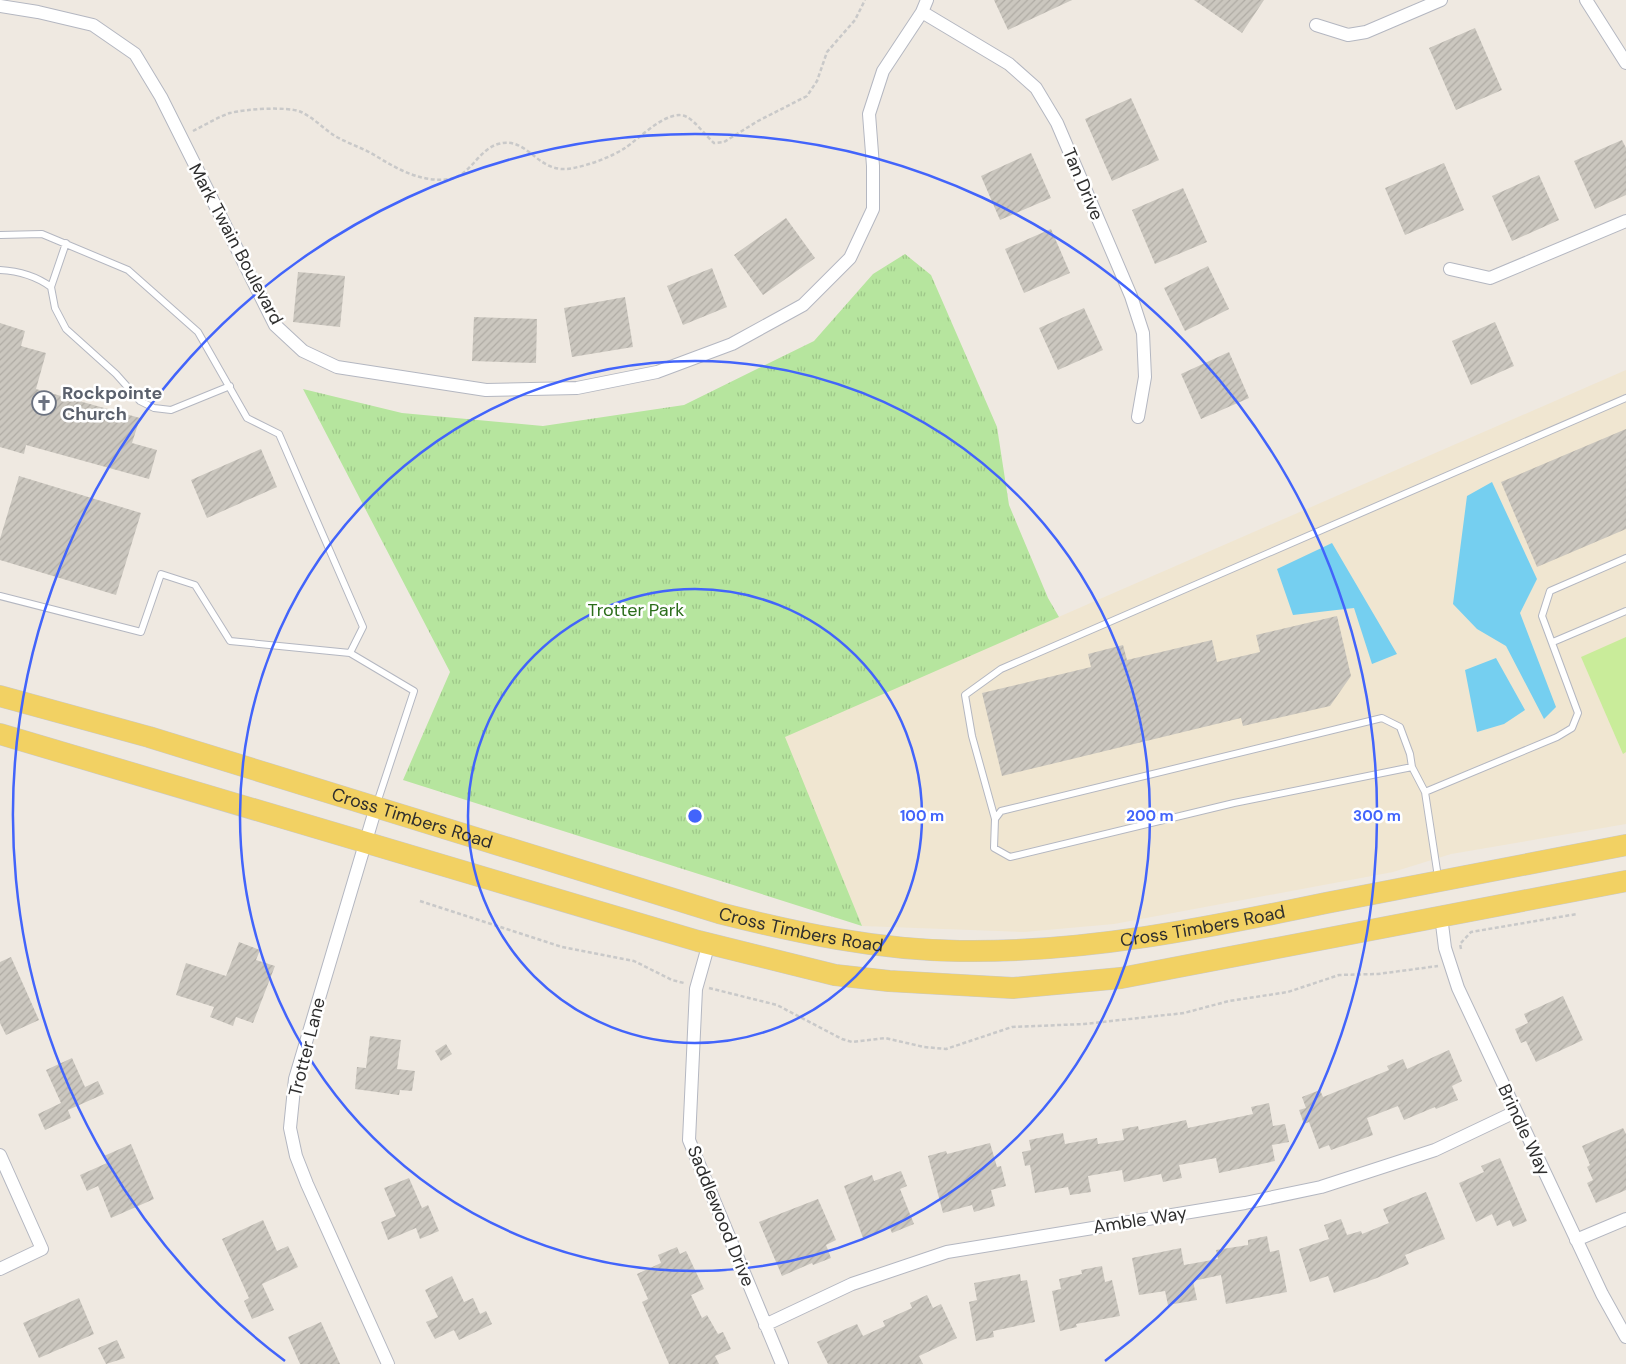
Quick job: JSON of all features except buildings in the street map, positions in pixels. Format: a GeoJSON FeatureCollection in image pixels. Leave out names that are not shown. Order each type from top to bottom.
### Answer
{"type":"FeatureCollection","features":[{"type":"Feature","properties":{"kind":"main road","name":"Cross Timbers Road"},"geometry":{"type":"LineString","coordinates":[[0,696],[149,737],[719,913],[780,928],[879,945],[998,951],[1042,949],[1135,939],[1626,845]]}},
{"type":"Feature","properties":{"kind":"main road","name":"Cross Timbers Road"},"geometry":{"type":"LineString","coordinates":[[0,734],[709,944],[835,975],[968,987],[1013,988],[1150,973],[1626,881]]}},
{"type":"Feature","properties":{"kind":"main road"},"geometry":{"type":"LineString","coordinates":[[1438,880],[1440,916]]}},
{"type":"Feature","properties":{"kind":"street"},"geometry":{"type":"LineString","coordinates":[[1316,24],[1348,35],[1366,32],[1441,0]]}},
{"type":"Feature","properties":{"kind":"street"},"geometry":{"type":"LineString","coordinates":[[1586,0],[1626,63]]}},
{"type":"Feature","properties":{"kind":"street","name":"Mark Twain Boulevard"},"geometry":{"type":"LineString","coordinates":[[0,6],[38,12],[93,25],[135,54],[160,97],[275,325],[303,351],[337,367],[486,390],[577,388],[657,372],[732,344],[804,304],[850,258],[873,209],[873,166],[869,114],[883,71],[924,6]]}},
{"type":"Feature","properties":{"kind":"street","name":"Tan Drive"},"geometry":{"type":"LineString","coordinates":[[924,6],[1009,64],[1036,88],[1057,123],[1131,296],[1143,333],[1146,377],[1138,417]]}},
{"type":"Feature","properties":{"kind":"street"},"geometry":{"type":"LineString","coordinates":[[1450,269],[1490,278],[1626,221]]}},
{"type":"Feature","properties":{"kind":"street","name":"Trotter Lane"},"geometry":{"type":"LineString","coordinates":[[376,807],[364,842],[295,1079],[290,1128],[296,1156],[307,1184],[388,1364]]}},
{"type":"Feature","properties":{"kind":"street","name":"Brindle Way"},"geometry":{"type":"LineString","coordinates":[[1440,916],[1444,948],[1458,988],[1576,1240],[1602,1294],[1626,1337]]}},
{"type":"Feature","properties":{"kind":"street","name":"Saddlewood Drive"},"geometry":{"type":"LineString","coordinates":[[709,944],[696,989],[689,1140],[782,1364]]}},
{"type":"Feature","properties":{"kind":"street","name":"Amble Way"},"geometry":{"type":"LineString","coordinates":[[766,1326],[852,1284],[948,1252],[1245,1203],[1321,1187],[1435,1150],[1515,1112]]}},
{"type":"Feature","properties":{"kind":"street"},"geometry":{"type":"LineString","coordinates":[[0,1155],[42,1249],[0,1269]]}},
{"type":"Feature","properties":{"kind":"street"},"geometry":{"type":"LineString","coordinates":[[1576,1240],[1626,1219]]}},
{"type":"Feature","properties":{"kind":"lane"},"geometry":{"type":"LineString","coordinates":[[0,235],[42,234],[128,270],[198,332],[248,418],[278,434],[363,627],[350,653]]}},
{"type":"Feature","properties":{"kind":"lane"},"geometry":{"type":"LineString","coordinates":[[66,243],[51,287],[54,308],[66,329],[116,374],[140,401],[154,408],[171,410],[230,386]]}},
{"type":"Feature","properties":{"kind":"lane"},"geometry":{"type":"LineString","coordinates":[[0,270],[13,271],[40,278],[51,287]]}},
{"type":"Feature","properties":{"kind":"lane"},"geometry":{"type":"LineString","coordinates":[[1412,767],[1234,803],[1010,857],[994,848],[995,820],[972,736],[965,695],[1001,669],[1626,398]]}},
{"type":"Feature","properties":{"kind":"lane"},"geometry":{"type":"LineString","coordinates":[[1425,792],[1572,728],[1578,713],[1542,616],[1550,591],[1626,558]]}},
{"type":"Feature","properties":{"kind":"lane"},"geometry":{"type":"LineString","coordinates":[[0,596],[141,632],[161,574],[195,585],[230,641],[350,653],[414,691],[376,807]]}},
{"type":"Feature","properties":{"kind":"lane"},"geometry":{"type":"LineString","coordinates":[[1552,642],[1626,611]]}},
{"type":"Feature","properties":{"kind":"lane"},"geometry":{"type":"LineString","coordinates":[[995,820],[1000,811],[1382,718],[1400,728],[1410,754],[1412,767],[1425,792],[1438,880]]}},
{"type":"Feature","properties":{"kind":"path"},"geometry":{"type":"LineString","coordinates":[[180,137],[228,114],[291,109],[303,113],[335,136],[370,152],[402,172],[422,178],[450,179],[461,175],[482,153],[506,142],[518,144],[546,166],[559,169],[573,168],[625,148],[667,118],[678,114],[687,117],[714,143],[724,142],[758,121],[807,96],[817,81],[827,52],[855,20],[865,0]]}},
{"type":"Feature","properties":{"kind":"shaded area"},"geometry":{"type":"Polygon","coordinates":[[[1626,370],[1626,824],[1451,854],[1393,872],[1114,924],[1024,932],[862,926],[816,819],[778,739],[1626,370]]]}},
{"type":"Feature","properties":{"kind":"green space","name":"Trotter Park"},"geometry":{"type":"Polygon","coordinates":[[[905,254],[931,275],[997,427],[1009,505],[1048,598],[1059,617],[785,737],[862,926],[403,780],[450,672],[303,389],[402,413],[543,426],[684,405],[814,341],[873,274],[905,254]]]}},
{"type":"Feature","properties":{"kind":"green space"},"geometry":{"type":"Polygon","coordinates":[[[1626,637],[1626,752],[1623,754],[1581,657],[1626,637]]]}},
{"type":"Feature","properties":{"kind":"water"},"geometry":{"type":"Polygon","coordinates":[[[1492,482],[1537,579],[1520,613],[1556,707],[1544,719],[1506,646],[1477,629],[1453,604],[1467,496],[1492,482]]]}},
{"type":"Feature","properties":{"kind":"water"},"geometry":{"type":"Polygon","coordinates":[[[1332,543],[1397,654],[1372,664],[1354,608],[1293,615],[1277,569],[1332,543]]]}},
{"type":"Feature","properties":{"kind":"water"},"geometry":{"type":"Polygon","coordinates":[[[1496,658],[1525,710],[1504,724],[1477,732],[1465,670],[1496,658]]]}},
{"type":"Feature","properties":{"kind":"place","name":"Rockpointe Church"},"geometry":{"type":"Point","coordinates":[44,403]}}]}
